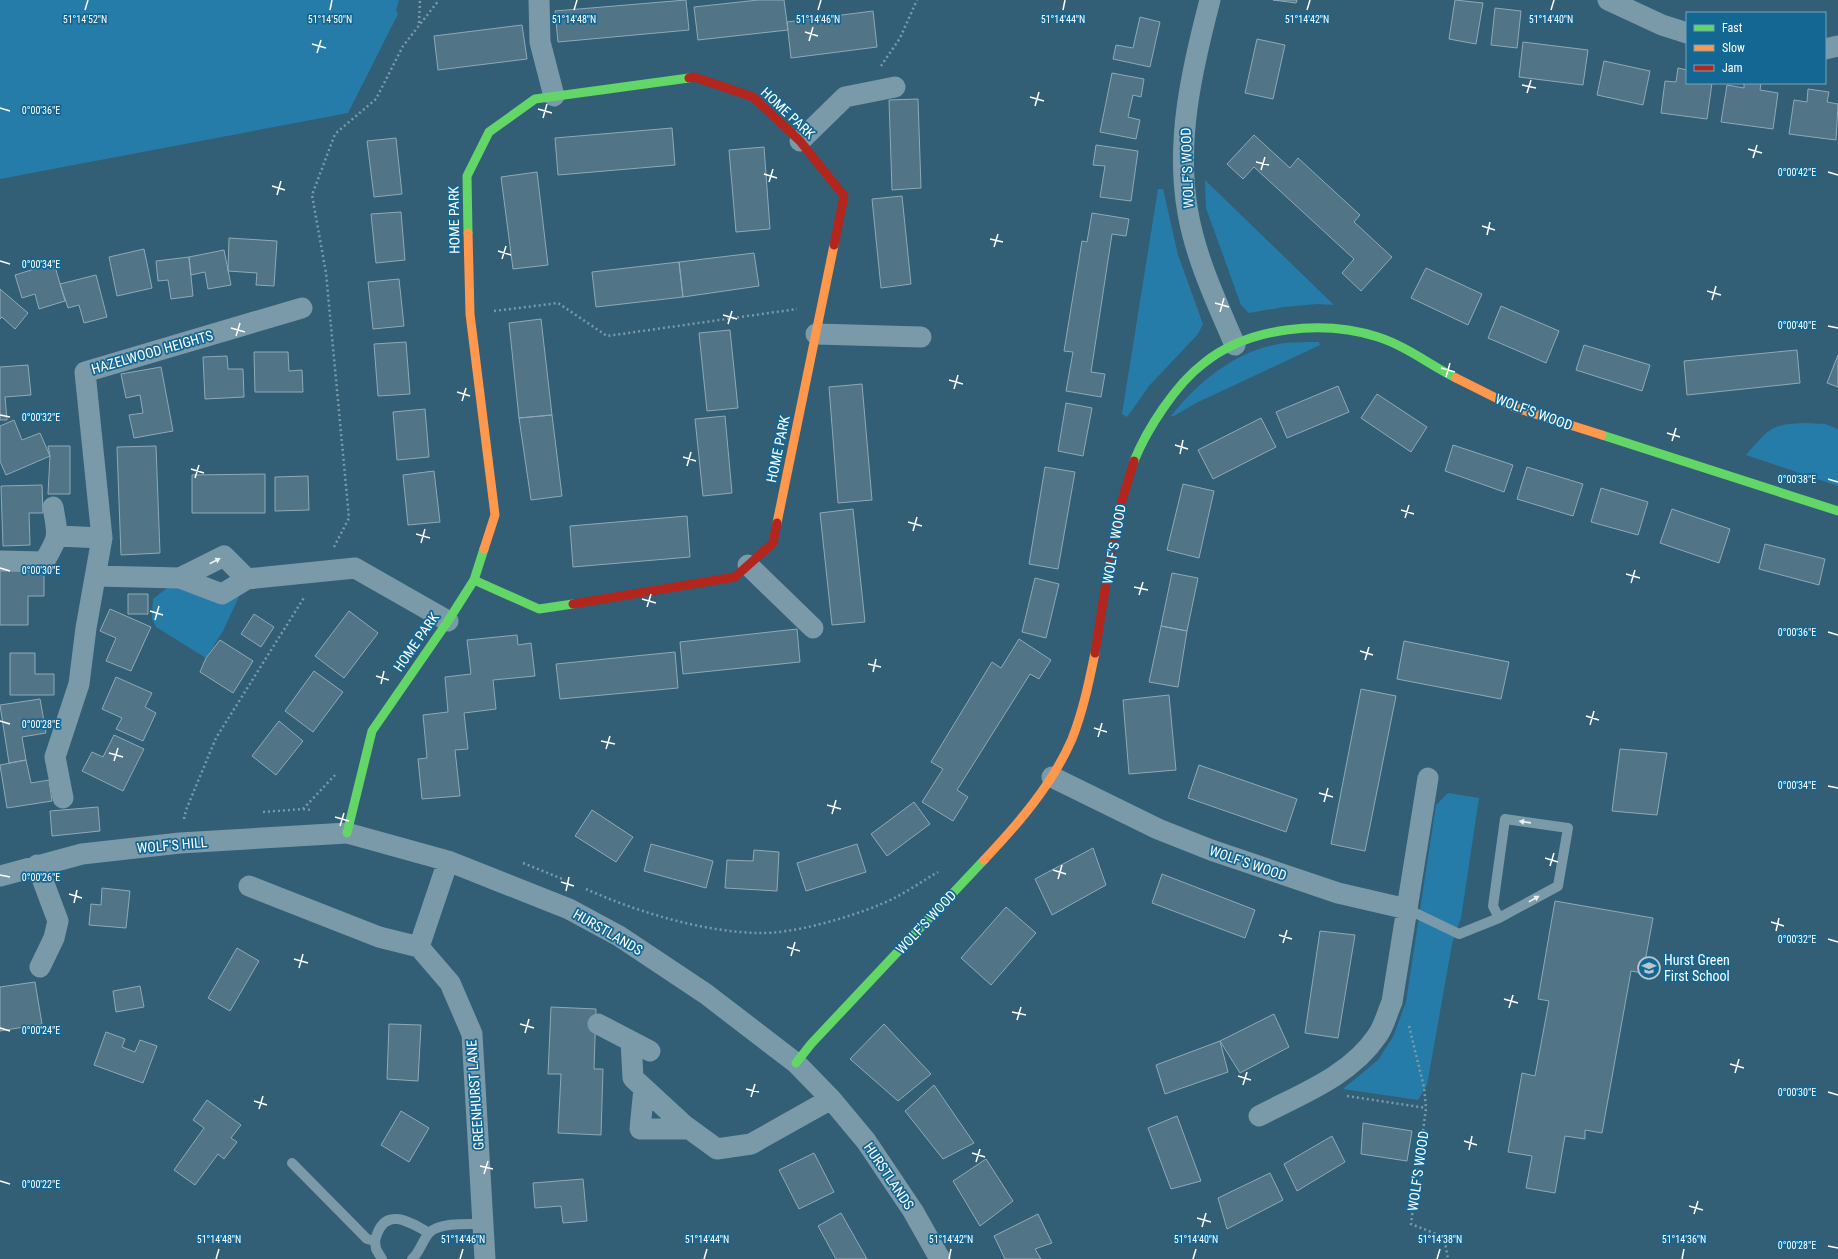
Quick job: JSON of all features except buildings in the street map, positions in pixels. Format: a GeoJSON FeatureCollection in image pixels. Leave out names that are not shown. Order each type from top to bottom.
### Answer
{"type":"FeatureCollection","features":[{"type":"Feature","properties":{"kind":"street"},"geometry":{"type":"LineString","coordinates":[[539,0],[540,42],[554,96]]}},
{"type":"Feature","properties":{"kind":"street","name":"WOLF'S WOOD"},"geometry":{"type":"LineString","coordinates":[[1210,0],[1195,56],[1185,122],[1184,166],[1188,213],[1198,252],[1235,345]]}},
{"type":"Feature","properties":{"kind":"street"},"geometry":{"type":"LineString","coordinates":[[1608,0],[1662,25],[1686,33]]}},
{"type":"Feature","properties":{"kind":"street"},"geometry":{"type":"LineString","coordinates":[[1826,49],[1838,46]]}},
{"type":"Feature","properties":{"kind":"street","name":"HOME PARK"},"geometry":{"type":"LineString","coordinates":[[349,827],[372,731],[474,580],[495,515],[470,314],[467,176],[489,132],[535,99],[694,77],[753,97],[800,141],[844,196],[773,543],[735,577],[539,608],[474,580]]}},
{"type":"Feature","properties":{"kind":"street"},"geometry":{"type":"LineString","coordinates":[[800,141],[845,97],[896,87]]}},
{"type":"Feature","properties":{"kind":"street","name":"HAZELWOOD HEIGHTS"},"geometry":{"type":"LineString","coordinates":[[63,798],[55,757],[79,684],[86,628],[102,538],[85,372],[302,308]]}},
{"type":"Feature","properties":{"kind":"street","name":"WOLF'S WOOD"},"geometry":{"type":"LineString","coordinates":[[796,1063],[811,1044],[970,876],[1023,815],[1052,777],[1072,738],[1088,688],[1123,491],[1135,455],[1154,420],[1174,392],[1206,361],[1235,345],[1263,334],[1319,328],[1348,329],[1380,338],[1476,390],[1516,408],[1838,510]]}},
{"type":"Feature","properties":{"kind":"street"},"geometry":{"type":"LineString","coordinates":[[816,334],[921,338]]}},
{"type":"Feature","properties":{"kind":"street"},"geometry":{"type":"LineString","coordinates":[[0,561],[44,562],[58,536],[53,507]]}},
{"type":"Feature","properties":{"kind":"street"},"geometry":{"type":"LineString","coordinates":[[58,536],[102,538]]}},
{"type":"Feature","properties":{"kind":"street"},"geometry":{"type":"LineString","coordinates":[[180,578],[224,556],[247,579]]}},
{"type":"Feature","properties":{"kind":"street"},"geometry":{"type":"LineString","coordinates":[[748,565],[813,628]]}},
{"type":"Feature","properties":{"kind":"street"},"geometry":{"type":"LineString","coordinates":[[96,576],[180,578],[222,594],[247,579],[355,568],[448,620]]}},
{"type":"Feature","properties":{"kind":"street","name":"WOLF'S WOOD"},"geometry":{"type":"LineString","coordinates":[[1052,777],[1158,829],[1211,850],[1338,893],[1407,909]]}},
{"type":"Feature","properties":{"kind":"street"},"geometry":{"type":"LineString","coordinates":[[1259,1116],[1326,1082],[1358,1060],[1378,1035],[1392,1002],[1428,778]]}},
{"type":"Feature","properties":{"kind":"street","name":"WOLF'S HILL"},"geometry":{"type":"LineString","coordinates":[[0,876],[82,854],[349,827]]}},
{"type":"Feature","properties":{"kind":"street","name":"HURSTLANDS"},"geometry":{"type":"LineString","coordinates":[[349,827],[448,861],[569,909],[618,936],[706,994],[796,1063],[831,1099],[866,1141],[913,1211],[940,1259]]}},
{"type":"Feature","properties":{"kind":"street"},"geometry":{"type":"LineString","coordinates":[[249,886],[379,937],[419,947],[448,861]]}},
{"type":"Feature","properties":{"kind":"street"},"geometry":{"type":"LineString","coordinates":[[37,865],[58,921],[54,938],[40,967]]}},
{"type":"Feature","properties":{"kind":"street","name":"GREENHURST LANE"},"geometry":{"type":"LineString","coordinates":[[419,947],[450,983],[472,1034],[485,1259]]}},
{"type":"Feature","properties":{"kind":"street"},"geometry":{"type":"LineString","coordinates":[[598,1024],[650,1051]]}},
{"type":"Feature","properties":{"kind":"street"},"geometry":{"type":"LineString","coordinates":[[631,1041],[633,1078],[688,1129],[717,1149],[751,1144],[831,1099]]}},
{"type":"Feature","properties":{"kind":"street"},"geometry":{"type":"LineString","coordinates":[[644,1088],[640,1128],[688,1129]]}},
{"type":"Feature","properties":{"kind":"lane"},"geometry":{"type":"LineString","coordinates":[[1407,909],[1459,934],[1499,918],[1558,886],[1568,828],[1505,819],[1493,906],[1499,918]]}},
{"type":"Feature","properties":{"kind":"lane"},"geometry":{"type":"LineString","coordinates":[[292,1163],[367,1239],[375,1241]]}},
{"type":"Feature","properties":{"kind":"lane"},"geometry":{"type":"LineString","coordinates":[[382,1259],[376,1249],[375,1241],[381,1225],[387,1220],[397,1219],[406,1221],[429,1233]]}},
{"type":"Feature","properties":{"kind":"lane"},"geometry":{"type":"LineString","coordinates":[[412,1259],[418,1254],[429,1233],[437,1228],[450,1225],[483,1224]]}},
{"type":"Feature","properties":{"kind":"path"},"geometry":{"type":"LineString","coordinates":[[419,25],[420,0]]}},
{"type":"Feature","properties":{"kind":"path"},"geometry":{"type":"LineString","coordinates":[[180,843],[186,810],[216,738],[322,571],[349,518],[326,273],[312,195],[335,134],[376,99],[403,46],[439,0]]}},
{"type":"Feature","properties":{"kind":"path"},"geometry":{"type":"LineString","coordinates":[[880,67],[900,38],[917,0]]}},
{"type":"Feature","properties":{"kind":"path"},"geometry":{"type":"LineString","coordinates":[[470,314],[558,303],[607,336],[822,306]]}},
{"type":"Feature","properties":{"kind":"path"},"geometry":{"type":"LineString","coordinates":[[303,809],[339,771]]}},
{"type":"Feature","properties":{"kind":"path"},"geometry":{"type":"LineString","coordinates":[[258,813],[303,809],[349,827]]}},
{"type":"Feature","properties":{"kind":"path"},"geometry":{"type":"LineString","coordinates":[[516,861],[538,868],[566,880]]}},
{"type":"Feature","properties":{"kind":"path"},"geometry":{"type":"LineString","coordinates":[[580,886],[621,905],[705,927],[759,934],[808,928],[880,905],[944,868],[970,876]]}},
{"type":"Feature","properties":{"kind":"path","name":"WOLF'S WOOD"},"geometry":{"type":"LineString","coordinates":[[1392,1002],[1407,1016],[1424,1087],[1426,1108],[1411,1224],[1444,1237],[1448,1259]]}},
{"type":"Feature","properties":{"kind":"path"},"geometry":{"type":"LineString","coordinates":[[1326,1082],[1334,1094],[1426,1108]]}},
{"type":"Feature","properties":{"kind":"shaded area"},"geometry":{"type":"Polygon","coordinates":[[[0,0],[399,0],[396,10],[398,14],[348,113],[0,179],[0,0]]]}},
{"type":"Feature","properties":{"kind":"shaded area"},"geometry":{"type":"Polygon","coordinates":[[[1205,180],[1334,305],[1317,304],[1284,307],[1249,313],[1241,305],[1206,208],[1205,180]]]}},
{"type":"Feature","properties":{"kind":"shaded area"},"geometry":{"type":"Polygon","coordinates":[[[1158,189],[1163,189],[1178,255],[1203,324],[1198,334],[1149,386],[1127,417],[1122,414],[1158,189]]]}},
{"type":"Feature","properties":{"kind":"shaded area"},"geometry":{"type":"Polygon","coordinates":[[[1319,342],[1320,345],[1196,403],[1174,416],[1171,416],[1194,390],[1221,368],[1236,359],[1268,346],[1285,343],[1319,342]]]}},
{"type":"Feature","properties":{"kind":"shaded area"},"geometry":{"type":"Polygon","coordinates":[[[1804,423],[1825,424],[1838,429],[1838,486],[1746,455],[1770,430],[1783,425],[1804,423]]]}},
{"type":"Feature","properties":{"kind":"shaded area"},"geometry":{"type":"Polygon","coordinates":[[[180,578],[222,594],[247,579],[223,631],[206,658],[156,627],[152,619],[153,599],[180,578]]]}},
{"type":"Feature","properties":{"kind":"shaded area"},"geometry":{"type":"Polygon","coordinates":[[[1448,793],[1479,798],[1461,918],[1452,944],[1427,1085],[1418,1100],[1343,1089],[1378,1060],[1393,1037],[1406,1002],[1436,805],[1448,793]]]}},
{"type":"Feature","properties":{"kind":"traffic: fast"},"geometry":{"type":"LineString","coordinates":[[468,233],[467,176],[489,132],[535,99],[689,78]]}},
{"type":"Feature","properties":{"kind":"traffic: fast"},"geometry":{"type":"LineString","coordinates":[[1134,461],[1154,421],[1173,395],[1193,372],[1222,351],[1243,341],[1265,334],[1311,328],[1357,332],[1378,337],[1398,345],[1456,378]]}},
{"type":"Feature","properties":{"kind":"traffic: fast"},"geometry":{"type":"LineString","coordinates":[[1602,435],[1838,511]]}},
{"type":"Feature","properties":{"kind":"traffic: fast"},"geometry":{"type":"LineString","coordinates":[[347,833],[372,731],[448,621],[474,580],[484,549]]}},
{"type":"Feature","properties":{"kind":"traffic: fast"},"geometry":{"type":"LineString","coordinates":[[474,580],[539,609],[573,604]]}},
{"type":"Feature","properties":{"kind":"traffic: fast"},"geometry":{"type":"LineString","coordinates":[[796,1063],[811,1044],[984,860]]}},
{"type":"Feature","properties":{"kind":"traffic: slow"},"geometry":{"type":"LineString","coordinates":[[468,233],[470,314],[495,515],[484,549]]}},
{"type":"Feature","properties":{"kind":"traffic: slow"},"geometry":{"type":"LineString","coordinates":[[777,523],[834,245]]}},
{"type":"Feature","properties":{"kind":"traffic: slow"},"geometry":{"type":"LineString","coordinates":[[1456,378],[1516,408],[1602,435]]}},
{"type":"Feature","properties":{"kind":"traffic: slow"},"geometry":{"type":"LineString","coordinates":[[984,860],[1022,818],[1055,772],[1064,756],[1079,718],[1095,653]]}},
{"type":"Feature","properties":{"kind":"traffic: jam"},"geometry":{"type":"LineString","coordinates":[[689,78],[694,77],[753,97],[800,141],[844,196],[834,245]]}},
{"type":"Feature","properties":{"kind":"traffic: jam"},"geometry":{"type":"LineString","coordinates":[[1095,653],[1111,551],[1121,504],[1134,461]]}},
{"type":"Feature","properties":{"kind":"traffic: jam"},"geometry":{"type":"LineString","coordinates":[[573,604],[735,577],[773,543],[777,523]]}},
{"type":"Feature","properties":{"kind":"place","name":"Hurst Green First School"},"geometry":{"type":"Point","coordinates":[1649,968]}}]}
